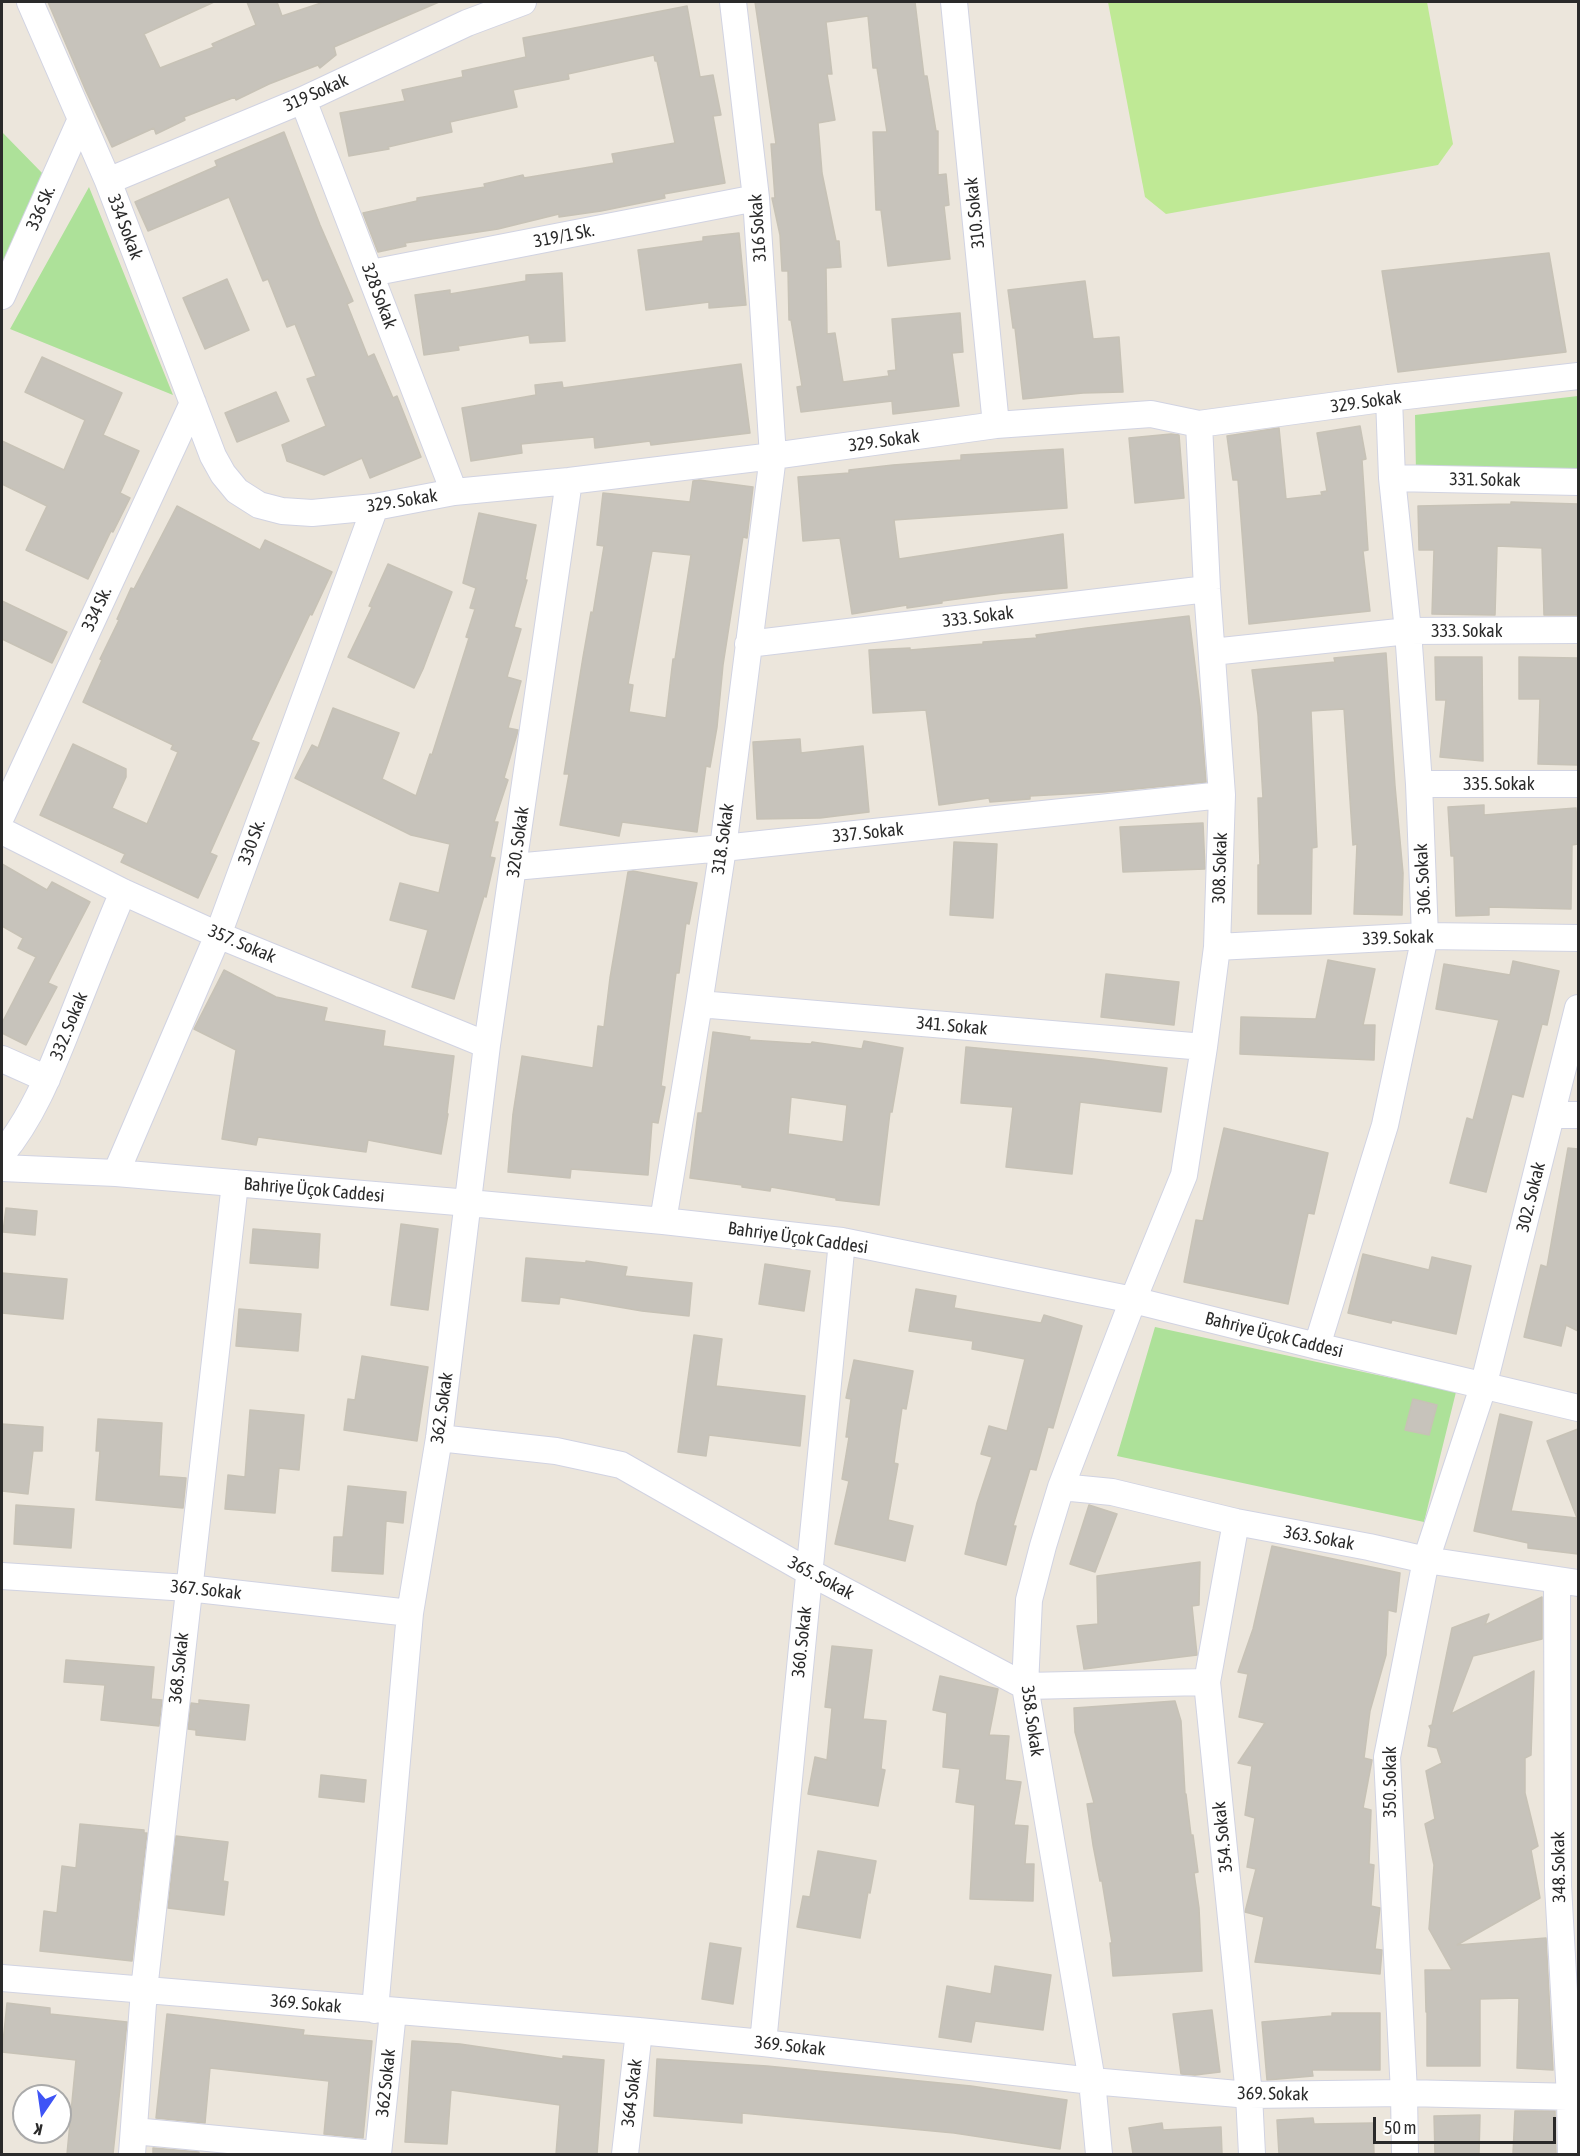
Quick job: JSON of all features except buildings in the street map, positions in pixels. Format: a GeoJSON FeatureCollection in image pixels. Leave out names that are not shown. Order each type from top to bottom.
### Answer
{"type":"FeatureCollection","features":[{"type":"Feature","properties":{"kind":"street","name":"334 Sokak"},"geometry":{"type":"LineString","coordinates":[[30,2],[108,181],[213,456]]}},
{"type":"Feature","properties":{"kind":"street","name":"319 Sokak"},"geometry":{"type":"LineString","coordinates":[[108,181],[303,100],[462,12],[523,2]]}},
{"type":"Feature","properties":{"kind":"street","name":"316 Sokak"},"geometry":{"type":"LineString","coordinates":[[733,2],[756,198],[773,456]]}},
{"type":"Feature","properties":{"kind":"street","name":"310. Sokak"},"geometry":{"type":"LineString","coordinates":[[954,2],[996,425]]}},
{"type":"Feature","properties":{"kind":"street","name":"328 Sokak"},"geometry":{"type":"LineString","coordinates":[[303,100],[454,492]]}},
{"type":"Feature","properties":{"kind":"street","name":"336 Sk."},"geometry":{"type":"LineString","coordinates":[[2,296],[81,119]]}},
{"type":"Feature","properties":{"kind":"street","name":"319/1 Sk."},"geometry":{"type":"LineString","coordinates":[[371,273],[756,198]]}},
{"type":"Feature","properties":{"kind":"street","name":"329. Sokak"},"geometry":{"type":"LineString","coordinates":[[213,456],[223,474],[237,491],[259,505],[282,511],[312,513],[375,507],[454,492],[569,481],[773,456],[996,425],[1151,414],[1199,424],[1389,398],[1578,376]]}},
{"type":"Feature","properties":{"kind":"street","name":"306. Sokak"},"geometry":{"type":"LineString","coordinates":[[1317,1346],[1385,1125],[1425,936],[1419,784],[1408,631],[1392,478],[1389,398]]}},
{"type":"Feature","properties":{"kind":"street","name":"334 Sk."},"geometry":{"type":"LineString","coordinates":[[2,815],[193,404]]}},
{"type":"Feature","properties":{"kind":"street","name":"308. Sokak"},"geometry":{"type":"LineString","coordinates":[[1133,1300],[1184,1175],[1217,947],[1222,795],[1207,589],[1199,424]]}},
{"type":"Feature","properties":{"kind":"street","name":"318. Sokak"},"geometry":{"type":"LineString","coordinates":[[663,1221],[723,848],[773,456]]}},
{"type":"Feature","properties":{"kind":"street","name":"331. Sokak"},"geometry":{"type":"LineString","coordinates":[[1392,478],[1578,482]]}},
{"type":"Feature","properties":{"kind":"street","name":"320. Sokak"},"geometry":{"type":"LineString","coordinates":[[469,1203],[487,1045],[569,481]]}},
{"type":"Feature","properties":{"kind":"street","name":"330 Sk."},"geometry":{"type":"LineString","coordinates":[[116,1173],[218,934],[375,507]]}},
{"type":"Feature","properties":{"kind":"street","name":"333. Sokak"},"geometry":{"type":"LineString","coordinates":[[748,644],[1207,589]]}},
{"type":"Feature","properties":{"kind":"street","name":"333. Sokak"},"geometry":{"type":"LineString","coordinates":[[1212,652],[1408,631],[1578,630]]}},
{"type":"Feature","properties":{"kind":"street","name":"335. Sokak"},"geometry":{"type":"LineString","coordinates":[[1419,784],[1578,784]]}},
{"type":"Feature","properties":{"kind":"street","name":"337. Sokak"},"geometry":{"type":"LineString","coordinates":[[514,867],[723,848],[1222,795]]}},
{"type":"Feature","properties":{"kind":"street","name":"357. Sokak"},"geometry":{"type":"LineString","coordinates":[[2,831],[123,892],[218,934],[487,1045]]}},
{"type":"Feature","properties":{"kind":"street","name":"332. Sokak"},"geometry":{"type":"LineString","coordinates":[[2,1154],[28,1117],[47,1079],[123,892]]}},
{"type":"Feature","properties":{"kind":"street","name":"339. Sokak"},"geometry":{"type":"LineString","coordinates":[[1217,947],[1425,936],[1578,938]]}},
{"type":"Feature","properties":{"kind":"street","name":"341. Sokak"},"geometry":{"type":"LineString","coordinates":[[699,1004],[1204,1047]]}},
{"type":"Feature","properties":{"kind":"street","name":"302. Sokak"},"geometry":{"type":"LineString","coordinates":[[1483,1387],[1578,1008]]}},
{"type":"Feature","properties":{"kind":"street"},"geometry":{"type":"LineString","coordinates":[[2,1059],[47,1079]]}},
{"type":"Feature","properties":{"kind":"street"},"geometry":{"type":"LineString","coordinates":[[1552,1115],[1578,1115]]}},
{"type":"Feature","properties":{"kind":"street","name":"Bahriye Üçok Caddesi"},"geometry":{"type":"LineString","coordinates":[[2,1168],[116,1173],[469,1203],[842,1241],[1133,1300],[1403,1365],[1483,1387],[1578,1408]]}},
{"type":"Feature","properties":{"kind":"street","name":"368. Sokak"},"geometry":{"type":"LineString","coordinates":[[133,2143],[144,1990],[234,1183]]}},
{"type":"Feature","properties":{"kind":"street","name":"362. Sokak"},"geometry":{"type":"LineString","coordinates":[[384,2011],[410,1613],[438,1438],[469,1203]]}},
{"type":"Feature","properties":{"kind":"street","name":"360. Sokak"},"geometry":{"type":"LineString","coordinates":[[763,2043],[842,1241]]}},
{"type":"Feature","properties":{"kind":"street","name":"358. Sokak"},"geometry":{"type":"LineString","coordinates":[[1099,2154],[1092,2081],[1024,1686],[1029,1600],[1061,1487],[1133,1300]]}},
{"type":"Feature","properties":{"kind":"street","name":"350. Sokak"},"geometry":{"type":"LineString","coordinates":[[1405,2154],[1387,1757],[1426,1560],[1483,1387]]}},
{"type":"Feature","properties":{"kind":"street","name":"365. Sokak"},"geometry":{"type":"LineString","coordinates":[[438,1438],[556,1452],[621,1465],[809,1572],[1024,1686],[1207,1682]]}},
{"type":"Feature","properties":{"kind":"street","name":"363. Sokak"},"geometry":{"type":"LineString","coordinates":[[1061,1487],[1112,1492],[1236,1522],[1426,1560],[1568,1581]]}},
{"type":"Feature","properties":{"kind":"street","name":"354. Sokak"},"geometry":{"type":"LineString","coordinates":[[1236,1522],[1207,1682],[1249,2095],[1252,2154]]}},
{"type":"Feature","properties":{"kind":"street","name":"367. Sokak"},"geometry":{"type":"LineString","coordinates":[[2,1576],[188,1588],[410,1613]]}},
{"type":"Feature","properties":{"kind":"street","name":"348. Sokak"},"geometry":{"type":"LineString","coordinates":[[1568,1581],[1558,1886],[1574,2097],[1571,2154]]}},
{"type":"Feature","properties":{"kind":"street","name":"369. Sokak"},"geometry":{"type":"LineString","coordinates":[[2,1978],[639,2031],[1092,2081],[1249,2095],[1404,2093],[1574,2097]]}},
{"type":"Feature","properties":{"kind":"street","name":"362 Sokak"},"geometry":{"type":"LineString","coordinates":[[377,2154],[384,2011]]}},
{"type":"Feature","properties":{"kind":"street","name":"364 Sokak"},"geometry":{"type":"LineString","coordinates":[[625,2154],[639,2031]]}},
{"type":"Feature","properties":{"kind":"street"},"geometry":{"type":"LineString","coordinates":[[133,2143],[377,2154]]}},
{"type":"Feature","properties":{"kind":"green space"},"geometry":{"type":"Polygon","coordinates":[[[1108,2],[1427,2],[1453,144],[1438,165],[1166,214],[1145,197],[1108,2]]]}},
{"type":"Feature","properties":{"kind":"green space"},"geometry":{"type":"Polygon","coordinates":[[[2,132],[45,176],[2,277],[2,132]]]}},
{"type":"Feature","properties":{"kind":"green space"},"geometry":{"type":"Polygon","coordinates":[[[89,187],[173,395],[10,329],[89,187]]]}},
{"type":"Feature","properties":{"kind":"green space"},"geometry":{"type":"Polygon","coordinates":[[[1578,396],[1578,478],[1416,473],[1415,415],[1578,396]]]}},
{"type":"Feature","properties":{"kind":"green space"},"geometry":{"type":"Polygon","coordinates":[[[1155,1327],[1456,1392],[1424,1522],[1117,1456],[1155,1327]]]}}]}
